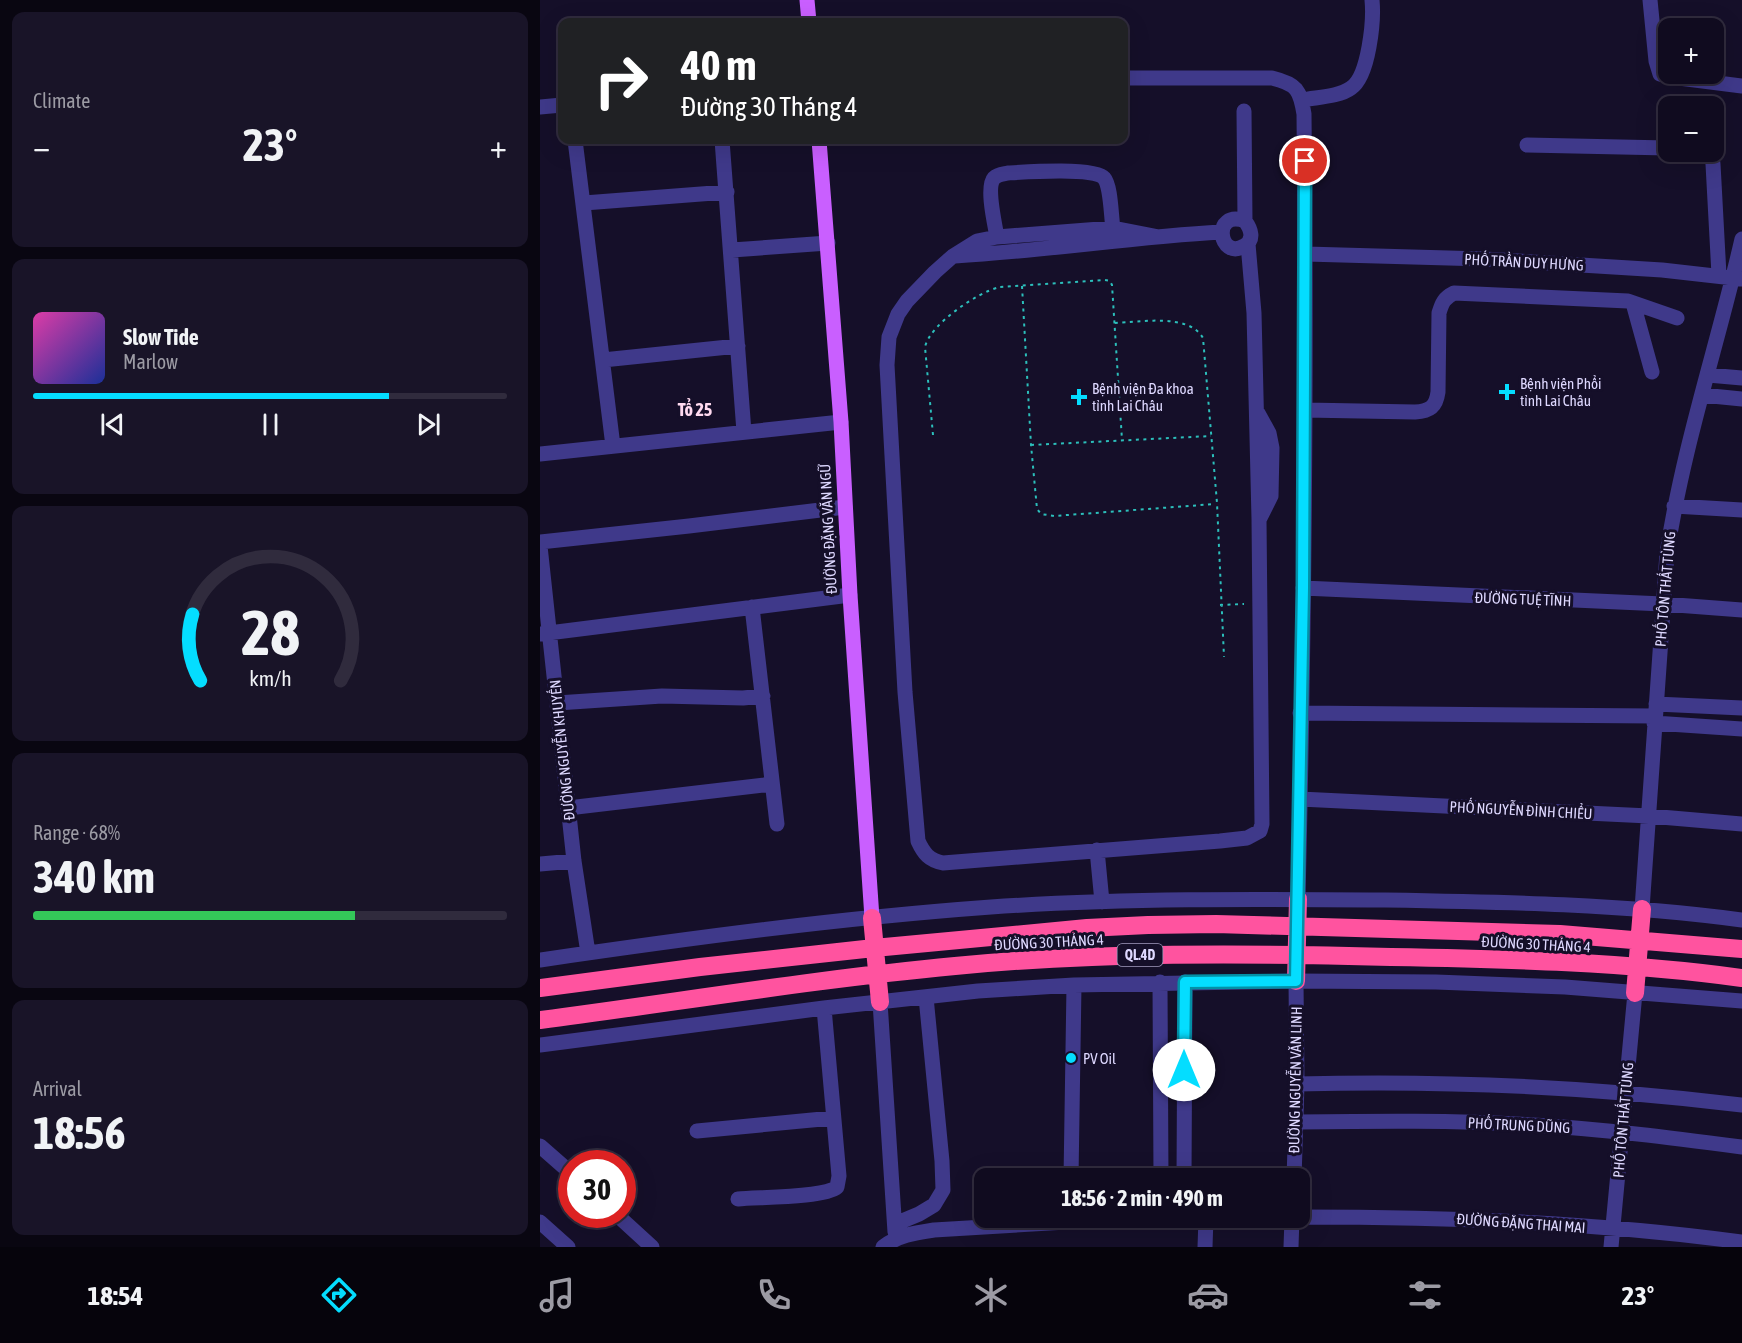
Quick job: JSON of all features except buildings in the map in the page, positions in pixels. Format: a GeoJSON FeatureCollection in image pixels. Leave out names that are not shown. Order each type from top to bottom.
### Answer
{"type":"FeatureCollection","features":[{"type":"Feature","properties":{"kind":"highway"},"geometry":{"type":"LineString","coordinates":[[1296,981],[1298,899]]}},
{"type":"Feature","properties":{"kind":"highway"},"geometry":{"type":"LineString","coordinates":[[1635,993],[1642,909]]}},
{"type":"Feature","properties":{"kind":"highway"},"geometry":{"type":"LineString","coordinates":[[872,918],[880,1002]]}},
{"type":"Feature","properties":{"kind":"highway","name":"ĐƯỜNG 30 THÁNG 4"},"geometry":{"type":"LineString","coordinates":[[540,988],[700,967],[874,948],[1087,928],[1148,925],[1216,924],[1560,934],[1742,949]]}},
{"type":"Feature","properties":{"kind":"highway","name":"ĐƯỜNG 30 THÁNG 4"},"geometry":{"type":"LineString","coordinates":[[540,1020],[877,974],[1088,957],[1297,954],[1528,960],[1636,967],[1742,978]]}},
{"type":"Feature","properties":{"kind":"main road"},"geometry":{"type":"LineString","coordinates":[[807,0],[809,18]]}},
{"type":"Feature","properties":{"kind":"main road","name":"ĐƯỜNG ĐẶNG VĂN NGỮ"},"geometry":{"type":"LineString","coordinates":[[819,144],[841,422],[850,595],[872,918]]}},
{"type":"Feature","properties":{"kind":"street"},"geometry":{"type":"LineString","coordinates":[[1299,94],[1347,90],[1357,82],[1364,68],[1370,41],[1373,19],[1372,0]]}},
{"type":"Feature","properties":{"kind":"street"},"geometry":{"type":"LineString","coordinates":[[1650,0],[1657,69],[1660,74],[1671,78],[1742,86]]}},
{"type":"Feature","properties":{"kind":"street"},"geometry":{"type":"LineString","coordinates":[[1128,78],[1257,76],[1288,82],[1299,94],[1304,114],[1305,410],[1298,899]]}},
{"type":"Feature","properties":{"kind":"street"},"geometry":{"type":"LineString","coordinates":[[540,107],[558,105]]}},
{"type":"Feature","properties":{"kind":"street"},"geometry":{"type":"LineString","coordinates":[[1154,236],[1113,228],[997,237],[976,241],[953,256],[919,286],[893,325],[887,350],[904,681],[918,841],[928,858],[943,863],[1220,842],[1247,838],[1260,831],[1262,813],[1259,519],[1254,303],[1248,244],[1251,236],[1250,228],[1245,221],[1244,111]]}},
{"type":"Feature","properties":{"kind":"street"},"geometry":{"type":"LineString","coordinates":[[575,144],[584,203],[613,446]]}},
{"type":"Feature","properties":{"kind":"street"},"geometry":{"type":"LineString","coordinates":[[722,144],[744,432]]}},
{"type":"Feature","properties":{"kind":"street"},"geometry":{"type":"LineString","coordinates":[[1527,145],[1658,148]]}},
{"type":"Feature","properties":{"kind":"street"},"geometry":{"type":"LineString","coordinates":[[1713,162],[1731,277]]}},
{"type":"Feature","properties":{"kind":"street"},"geometry":{"type":"LineString","coordinates":[[997,237],[992,183],[994,178],[1008,173],[1071,171],[1096,173],[1103,176],[1108,186],[1113,228]]}},
{"type":"Feature","properties":{"kind":"street"},"geometry":{"type":"LineString","coordinates":[[584,203],[726,192]]}},
{"type":"Feature","properties":{"kind":"street"},"geometry":{"type":"LineString","coordinates":[[1245,221],[1230,220],[1221,232],[1222,240],[1234,249],[1248,244]]}},
{"type":"Feature","properties":{"kind":"street"},"geometry":{"type":"LineString","coordinates":[[953,256],[1113,242],[1154,236],[1221,232]]}},
{"type":"Feature","properties":{"kind":"street","name":"PHỐ TÔN THẤT TÙNG"},"geometry":{"type":"LineString","coordinates":[[1642,909],[1667,553],[1674,506],[1742,239]]}},
{"type":"Feature","properties":{"kind":"street"},"geometry":{"type":"LineString","coordinates":[[732,250],[828,243]]}},
{"type":"Feature","properties":{"kind":"street","name":"PHỐ TRẦN DUY HƯNG"},"geometry":{"type":"LineString","coordinates":[[1306,254],[1484,259],[1731,277]]}},
{"type":"Feature","properties":{"kind":"street"},"geometry":{"type":"LineString","coordinates":[[1305,410],[1426,412],[1433,408],[1437,402],[1438,392],[1439,313],[1442,302],[1454,293],[1541,296],[1633,303],[1677,318]]}},
{"type":"Feature","properties":{"kind":"street"},"geometry":{"type":"LineString","coordinates":[[1633,303],[1652,372]]}},
{"type":"Feature","properties":{"kind":"street"},"geometry":{"type":"LineString","coordinates":[[603,360],[738,346]]}},
{"type":"Feature","properties":{"kind":"street"},"geometry":{"type":"LineString","coordinates":[[1708,375],[1742,378]]}},
{"type":"Feature","properties":{"kind":"street"},"geometry":{"type":"LineString","coordinates":[[1702,395],[1742,399]]}},
{"type":"Feature","properties":{"kind":"street"},"geometry":{"type":"LineString","coordinates":[[540,454],[841,422]]}},
{"type":"Feature","properties":{"kind":"street"},"geometry":{"type":"LineString","coordinates":[[1674,506],[1742,510]]}},
{"type":"Feature","properties":{"kind":"street"},"geometry":{"type":"LineString","coordinates":[[540,542],[845,507]]}},
{"type":"Feature","properties":{"kind":"street","name":"ĐƯỜNG NGUYỄN KHUYẾN"},"geometry":{"type":"LineString","coordinates":[[540,546],[545,634],[557,703],[574,861],[588,953]]}},
{"type":"Feature","properties":{"kind":"street","name":"ĐƯỜNG TUỆ TĨNH"},"geometry":{"type":"LineString","coordinates":[[1303,588],[1663,604],[1742,610]]}},
{"type":"Feature","properties":{"kind":"street"},"geometry":{"type":"LineString","coordinates":[[545,634],[850,595]]}},
{"type":"Feature","properties":{"kind":"street"},"geometry":{"type":"LineString","coordinates":[[752,607],[777,824]]}},
{"type":"Feature","properties":{"kind":"street"},"geometry":{"type":"LineString","coordinates":[[557,703],[662,696],[743,698],[763,696]]}},
{"type":"Feature","properties":{"kind":"street"},"geometry":{"type":"LineString","coordinates":[[1300,713],[1655,714],[1742,708]]}},
{"type":"Feature","properties":{"kind":"street"},"geometry":{"type":"LineString","coordinates":[[1655,714],[1742,729]]}},
{"type":"Feature","properties":{"kind":"street"},"geometry":{"type":"LineString","coordinates":[[568,808],[772,784]]}},
{"type":"Feature","properties":{"kind":"street","name":"PHỐ NGUYỄN ĐÌNH CHIỂU"},"geometry":{"type":"LineString","coordinates":[[1300,799],[1649,816],[1742,824]]}},
{"type":"Feature","properties":{"kind":"street"},"geometry":{"type":"LineString","coordinates":[[1097,850],[1102,902]]}},
{"type":"Feature","properties":{"kind":"street"},"geometry":{"type":"LineString","coordinates":[[540,864],[574,861]]}},
{"type":"Feature","properties":{"kind":"street"},"geometry":{"type":"LineString","coordinates":[[540,960],[872,918],[992,907],[1102,902],[1298,899],[1479,900],[1642,909],[1742,920]]}},
{"type":"Feature","properties":{"kind":"street","name":"QL.4D"},"geometry":{"type":"LineString","coordinates":[[540,1045],[824,1008],[1074,985],[1296,981],[1493,984],[1742,1001]]}},
{"type":"Feature","properties":{"kind":"street","name":"ĐƯỜNG NGUYỄN VĂN LINH"},"geometry":{"type":"LineString","coordinates":[[1294,1168],[1297,1084],[1296,981]]}},
{"type":"Feature","properties":{"kind":"street"},"geometry":{"type":"LineString","coordinates":[[1160,982],[1161,1168]]}},
{"type":"Feature","properties":{"kind":"street"},"geometry":{"type":"LineString","coordinates":[[1184,1168],[1185,982]]}},
{"type":"Feature","properties":{"kind":"street"},"geometry":{"type":"LineString","coordinates":[[1071,1168],[1074,985]]}},
{"type":"Feature","properties":{"kind":"street","name":"PHỐ TÔN THẤT TÙNG"},"geometry":{"type":"LineString","coordinates":[[1611,1247],[1635,993]]}},
{"type":"Feature","properties":{"kind":"street"},"geometry":{"type":"LineString","coordinates":[[891,1236],[934,1205],[943,1190],[926,997]]}},
{"type":"Feature","properties":{"kind":"street"},"geometry":{"type":"LineString","coordinates":[[880,1002],[891,1236]]}},
{"type":"Feature","properties":{"kind":"street"},"geometry":{"type":"LineString","coordinates":[[738,1199],[818,1193],[832,1191],[837,1187],[839,1176],[824,1008]]}},
{"type":"Feature","properties":{"kind":"street"},"geometry":{"type":"LineString","coordinates":[[1297,1084],[1446,1083],[1626,1093],[1742,1105]]}},
{"type":"Feature","properties":{"kind":"street"},"geometry":{"type":"LineString","coordinates":[[697,1131],[833,1118]]}},
{"type":"Feature","properties":{"kind":"street","name":"PHỐ TRUNG DŨNG"},"geometry":{"type":"LineString","coordinates":[[1296,1122],[1457,1121],[1535,1125],[1622,1132],[1742,1147]]}},
{"type":"Feature","properties":{"kind":"street"},"geometry":{"type":"LineString","coordinates":[[540,1146],[558,1162]]}},
{"type":"Feature","properties":{"kind":"street","name":"ĐƯỜNG ĐẶNG THAI MAI"},"geometry":{"type":"LineString","coordinates":[[1310,1217],[1479,1219],[1742,1242]]}},
{"type":"Feature","properties":{"kind":"street"},"geometry":{"type":"LineString","coordinates":[[540,1222],[568,1247]]}},
{"type":"Feature","properties":{"kind":"street"},"geometry":{"type":"LineString","coordinates":[[891,1236],[974,1227]]}},
{"type":"Feature","properties":{"kind":"street"},"geometry":{"type":"LineString","coordinates":[[631,1228],[652,1247]]}},
{"type":"Feature","properties":{"kind":"street"},"geometry":{"type":"LineString","coordinates":[[1205,1247],[1206,1228]]}},
{"type":"Feature","properties":{"kind":"street"},"geometry":{"type":"LineString","coordinates":[[1291,1247],[1292,1228]]}},
{"type":"Feature","properties":{"kind":"path"},"geometry":{"type":"LineString","coordinates":[[933,435],[925,360],[927,339],[939,326],[975,296],[994,288],[1105,280],[1110,281],[1112,285],[1122,440]]}},
{"type":"Feature","properties":{"kind":"path"},"geometry":{"type":"LineString","coordinates":[[1022,286],[1035,500],[1041,514],[1054,516],[1217,504]]}},
{"type":"Feature","properties":{"kind":"path"},"geometry":{"type":"LineString","coordinates":[[1115,323],[1183,322],[1199,332],[1203,338],[1217,504],[1224,657]]}},
{"type":"Feature","properties":{"kind":"path"},"geometry":{"type":"LineString","coordinates":[[1031,445],[1212,436]]}},
{"type":"Feature","properties":{"kind":"path"},"geometry":{"type":"LineString","coordinates":[[1220,605],[1260,603]]}},
{"type":"Feature","properties":{"kind":"place","name":"Bệnh viện Phổi tỉnh Lai Châu"},"geometry":{"type":"Point","coordinates":[1507,392]}},
{"type":"Feature","properties":{"kind":"place","name":"Bệnh viện Đa khoa tỉnh Lai Châu"},"geometry":{"type":"Point","coordinates":[1079,397]}},
{"type":"Feature","properties":{"kind":"place","name":"PV Oil"},"geometry":{"type":"Point","coordinates":[1071,1058]}},
{"type":"Feature","properties":{"kind":"district","name":"Tổ 25"},"geometry":{"type":"Point","coordinates":[695,409]}},
{"type":"Feature","properties":{"kind":"route"},"geometry":{"type":"LineString","coordinates":[[1184,1070],[1185,982],[1296,981],[1303,588],[1305,161]]}}]}
